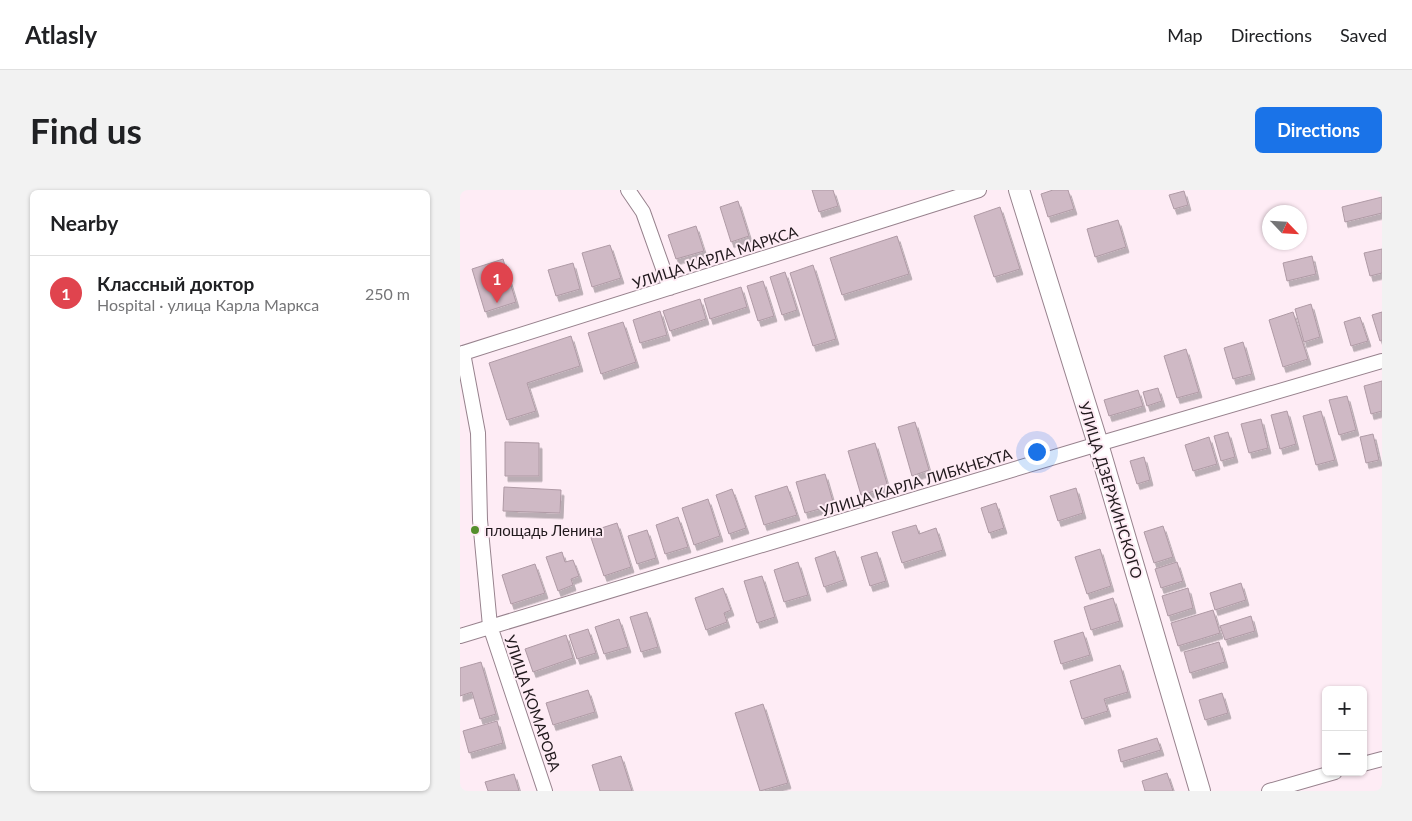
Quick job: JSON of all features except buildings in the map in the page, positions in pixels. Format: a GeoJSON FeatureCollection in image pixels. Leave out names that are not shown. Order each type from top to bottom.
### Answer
{"type":"FeatureCollection","features":[{"type":"Feature","properties":{"kind":"main road","name":"УЛИЦА ДЗЕРЖИНСКОГО"},"geometry":{"type":"LineString","coordinates":[[1019,190],[1098,444],[1200,791]]}},
{"type":"Feature","properties":{"kind":"street"},"geometry":{"type":"LineString","coordinates":[[628,190],[643,212],[670,288]]}},
{"type":"Feature","properties":{"kind":"street","name":"УЛИЦА КАРЛА МАРКСА"},"geometry":{"type":"LineString","coordinates":[[462,354],[979,190]]}},
{"type":"Feature","properties":{"kind":"street","name":"УЛИЦА КОМАРОВА"},"geometry":{"type":"LineString","coordinates":[[462,354],[478,433],[480,520],[490,626],[545,791]]}},
{"type":"Feature","properties":{"kind":"street","name":"УЛИЦА КАРЛА ЛИБКНЕХТА"},"geometry":{"type":"LineString","coordinates":[[460,636],[1098,444],[1382,361]]}},
{"type":"Feature","properties":{"kind":"street"},"geometry":{"type":"LineString","coordinates":[[1367,763],[1382,759]]}},
{"type":"Feature","properties":{"kind":"street"},"geometry":{"type":"LineString","coordinates":[[1269,791],[1322,776]]}},
{"type":"Feature","properties":{"kind":"place","name":"Классный доктор"},"geometry":{"type":"Point","coordinates":[497,303]}},
{"type":"Feature","properties":{"kind":"place","name":"площадь Ленина"},"geometry":{"type":"Point","coordinates":[475,530]}}]}
